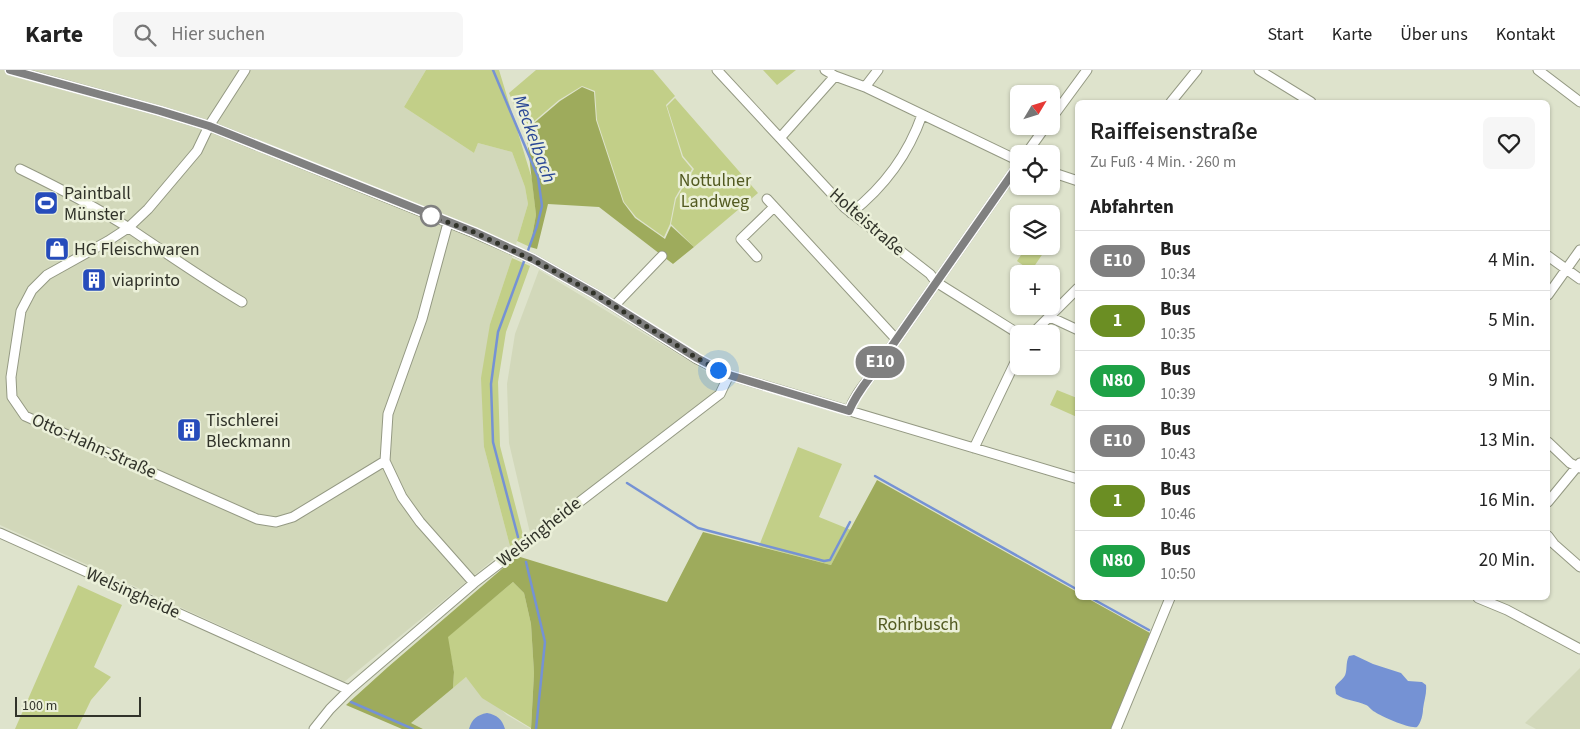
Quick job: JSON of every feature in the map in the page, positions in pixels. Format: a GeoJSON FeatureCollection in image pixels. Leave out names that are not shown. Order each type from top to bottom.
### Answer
{"type":"FeatureCollection","features":[{"type":"Feature","properties":{"kind":"street"},"geometry":{"type":"LineString","coordinates":[[10,70],[209,126],[519,252],[595,294],[697,358],[729,375],[1075,478]]}},
{"type":"Feature","properties":{"kind":"street","name":"Otto-Hahn-Straße"},"geometry":{"type":"LineString","coordinates":[[245,70],[209,126],[197,151],[148,209],[128,228],[47,275],[32,290],[21,311],[10,376],[12,396],[25,416],[257,519],[276,522],[293,516],[385,461]]}},
{"type":"Feature","properties":{"kind":"street","name":"Holteistraße"},"geometry":{"type":"LineString","coordinates":[[717,70],[851,213],[930,274],[936,282],[1010,328]]}},
{"type":"Feature","properties":{"kind":"street"},"geometry":{"type":"LineString","coordinates":[[826,70],[835,76],[865,87],[1010,158]]}},
{"type":"Feature","properties":{"kind":"street"},"geometry":{"type":"LineString","coordinates":[[865,87],[878,70]]}},
{"type":"Feature","properties":{"kind":"street"},"geometry":{"type":"LineString","coordinates":[[1060,107],[1087,70]]}},
{"type":"Feature","properties":{"kind":"street"},"geometry":{"type":"LineString","coordinates":[[1173,100],[1197,70]]}},
{"type":"Feature","properties":{"kind":"street"},"geometry":{"type":"LineString","coordinates":[[1259,70],[1309,100]]}},
{"type":"Feature","properties":{"kind":"street"},"geometry":{"type":"LineString","coordinates":[[1538,70],[1580,102]]}},
{"type":"Feature","properties":{"kind":"street"},"geometry":{"type":"LineString","coordinates":[[780,138],[835,76]]}},
{"type":"Feature","properties":{"kind":"street"},"geometry":{"type":"LineString","coordinates":[[851,213],[865,202],[890,175],[915,134],[922,115]]}},
{"type":"Feature","properties":{"kind":"street"},"geometry":{"type":"LineString","coordinates":[[20,169],[74,195],[242,302]]}},
{"type":"Feature","properties":{"kind":"street"},"geometry":{"type":"LineString","coordinates":[[849,411],[853,399],[1010,175]]}},
{"type":"Feature","properties":{"kind":"street"},"geometry":{"type":"LineString","coordinates":[[1060,175],[1075,180]]}},
{"type":"Feature","properties":{"kind":"street"},"geometry":{"type":"LineString","coordinates":[[767,199],[896,339]]}},
{"type":"Feature","properties":{"kind":"street"},"geometry":{"type":"LineString","coordinates":[[757,257],[741,239],[774,207]]}},
{"type":"Feature","properties":{"kind":"street"},"geometry":{"type":"LineString","coordinates":[[448,223],[422,319],[388,414],[385,461],[402,497],[420,522],[474,583]]}},
{"type":"Feature","properties":{"kind":"street"},"geometry":{"type":"LineString","coordinates":[[1550,292],[1580,250]]}},
{"type":"Feature","properties":{"kind":"street"},"geometry":{"type":"LineString","coordinates":[[614,306],[662,256]]}},
{"type":"Feature","properties":{"kind":"street"},"geometry":{"type":"LineString","coordinates":[[1550,257],[1580,279]]}},
{"type":"Feature","properties":{"kind":"street"},"geometry":{"type":"LineString","coordinates":[[1042,325],[1075,291]]}},
{"type":"Feature","properties":{"kind":"street"},"geometry":{"type":"LineString","coordinates":[[1050,317],[1075,329]]}},
{"type":"Feature","properties":{"kind":"street"},"geometry":{"type":"LineString","coordinates":[[974,448],[1010,373]]}},
{"type":"Feature","properties":{"kind":"street","name":"Welsingheide"},"geometry":{"type":"LineString","coordinates":[[314,729],[349,690],[474,583],[720,394],[729,375]]}},
{"type":"Feature","properties":{"kind":"street"},"geometry":{"type":"LineString","coordinates":[[1550,444],[1570,463],[1579,466],[1550,500]]}},
{"type":"Feature","properties":{"kind":"street","name":"Welsingheide"},"geometry":{"type":"LineString","coordinates":[[0,533],[349,690]]}},
{"type":"Feature","properties":{"kind":"street"},"geometry":{"type":"LineString","coordinates":[[1550,539],[1580,568]]}},
{"type":"Feature","properties":{"kind":"street"},"geometry":{"type":"LineString","coordinates":[[1116,729],[1169,600]]}},
{"type":"Feature","properties":{"kind":"street"},"geometry":{"type":"LineString","coordinates":[[1483,600],[1507,610],[1580,648]]}},
{"type":"Feature","properties":{"kind":"shaded area"},"geometry":{"type":"Polygon","coordinates":[[[0,70],[426,70],[404,107],[474,153],[478,143],[512,152],[525,187],[528,204],[490,324],[484,447],[510,546],[344,682],[0,525],[0,70]]]}},
{"type":"Feature","properties":{"kind":"shaded area"},"geometry":{"type":"Polygon","coordinates":[[[539,270],[727,384],[530,533],[509,443],[507,384],[515,334],[539,270]]]}},
{"type":"Feature","properties":{"kind":"shaded area"},"geometry":{"type":"Polygon","coordinates":[[[1580,668],[1580,729],[1536,729],[1525,723],[1580,668]]]}},
{"type":"Feature","properties":{"kind":"shaded area"},"geometry":{"type":"Polygon","coordinates":[[[466,677],[507,715],[531,729],[423,729],[411,723],[466,677]]]}},
{"type":"Feature","properties":{"kind":"green space"},"geometry":{"type":"Polygon","coordinates":[[[426,70],[499,70],[532,179],[536,215],[530,247],[517,241],[528,204],[525,187],[512,152],[478,143],[474,153],[404,107],[426,70]]]}},
{"type":"Feature","properties":{"kind":"green space"},"geometry":{"type":"Polygon","coordinates":[[[536,70],[653,70],[675,96],[666,105],[682,157],[692,169],[675,198],[670,224],[664,237],[636,217],[624,202],[597,120],[595,91],[582,86],[559,100],[525,129],[509,93],[536,70]]]}},
{"type":"Feature","properties":{"kind":"green space"},"geometry":{"type":"Polygon","coordinates":[[[763,70],[796,70],[777,85],[763,70]]]}},
{"type":"Feature","properties":{"kind":"green space"},"geometry":{"type":"Polygon","coordinates":[[[582,87],[594,92],[596,120],[623,202],[635,218],[665,239],[671,226],[694,247],[673,264],[599,207],[548,204],[537,249],[530,247],[536,215],[526,130],[560,101],[582,87]]]}},
{"type":"Feature","properties":{"kind":"green space","name":"Nottulner Landweg"},"geometry":{"type":"Polygon","coordinates":[[[675,98],[758,193],[694,247],[671,224],[676,199],[694,169],[683,156],[667,106],[675,98]]]}},
{"type":"Feature","properties":{"kind":"green space"},"geometry":{"type":"Polygon","coordinates":[[[1021,255],[1042,255],[1035,265],[1023,265],[1017,261],[1021,255]]]}},
{"type":"Feature","properties":{"kind":"green space"},"geometry":{"type":"Polygon","coordinates":[[[512,258],[530,266],[506,332],[498,382],[500,446],[524,539],[510,546],[484,447],[481,378],[490,324],[512,258]]]}},
{"type":"Feature","properties":{"kind":"green space"},"geometry":{"type":"Polygon","coordinates":[[[1057,390],[1075,397],[1075,416],[1050,405],[1057,390]]]}},
{"type":"Feature","properties":{"kind":"green space"},"geometry":{"type":"Polygon","coordinates":[[[798,447],[842,464],[819,517],[851,530],[831,565],[759,546],[798,447]]]}},
{"type":"Feature","properties":{"kind":"green space","name":"Rohrbusch"},"geometry":{"type":"Polygon","coordinates":[[[877,480],[1075,591],[1075,600],[1091,600],[1150,633],[1112,729],[531,729],[534,673],[531,624],[524,593],[513,582],[448,637],[454,672],[453,688],[411,723],[423,729],[402,729],[346,705],[517,556],[667,602],[703,532],[831,565],[877,480]]]}},
{"type":"Feature","properties":{"kind":"green space"},"geometry":{"type":"Polygon","coordinates":[[[513,582],[524,593],[531,624],[534,673],[531,728],[482,698],[466,677],[453,688],[454,672],[447,637],[513,582]]]}},
{"type":"Feature","properties":{"kind":"green space"},"geometry":{"type":"Polygon","coordinates":[[[78,585],[122,605],[94,667],[111,677],[91,700],[77,729],[15,729],[78,585]]]}},
{"type":"Feature","properties":{"kind":"water"},"geometry":{"type":"Polygon","coordinates":[[[1354,655],[1373,664],[1401,673],[1408,681],[1422,682],[1426,685],[1422,716],[1417,727],[1396,722],[1367,706],[1336,694],[1335,687],[1345,675],[1349,656],[1354,655]]]}},
{"type":"Feature","properties":{"kind":"water"},"geometry":{"type":"Polygon","coordinates":[[[487,713],[499,718],[505,729],[469,729],[475,718],[487,713]]]}},
{"type":"Feature","properties":{"kind":"waterway","name":"Meckelbach"},"geometry":{"type":"LineString","coordinates":[[493,70],[538,177],[542,206],[537,226],[498,332],[491,384],[493,442],[518,537]]}},
{"type":"Feature","properties":{"kind":"waterway"},"geometry":{"type":"LineString","coordinates":[[875,476],[1075,588]]}},
{"type":"Feature","properties":{"kind":"waterway"},"geometry":{"type":"LineString","coordinates":[[627,483],[698,528],[824,561],[830,560],[850,522]]}},
{"type":"Feature","properties":{"kind":"waterway","name":"Meckelbach"},"geometry":{"type":"LineString","coordinates":[[526,562],[545,642],[536,729]]}},
{"type":"Feature","properties":{"kind":"waterway"},"geometry":{"type":"LineString","coordinates":[[1095,600],[1149,630]]}},
{"type":"Feature","properties":{"kind":"waterway"},"geometry":{"type":"LineString","coordinates":[[351,702],[413,729]]}},
{"type":"Feature","properties":{"kind":"bus line","name":"E10"},"geometry":{"type":"LineString","coordinates":[[10,70],[209,126],[474,232],[533,259],[595,294],[707,365],[729,375],[849,411],[853,399],[1010,177]]}},
{"type":"Feature","properties":{"kind":"place","name":"Paintball Münster"},"geometry":{"type":"Point","coordinates":[46,203]}},
{"type":"Feature","properties":{"kind":"place","name":"HG Fleischwaren"},"geometry":{"type":"Point","coordinates":[57,249]}},
{"type":"Feature","properties":{"kind":"place","name":"viaprinto"},"geometry":{"type":"Point","coordinates":[94,280]}},
{"type":"Feature","properties":{"kind":"place","name":"Tischlerei Bleckmann"},"geometry":{"type":"Point","coordinates":[189,430]}},
{"type":"Feature","properties":{"kind":"route"},"geometry":{"type":"LineString","coordinates":[[431,216],[474,232],[545,266],[595,294],[707,365],[718,370]]}}]}
